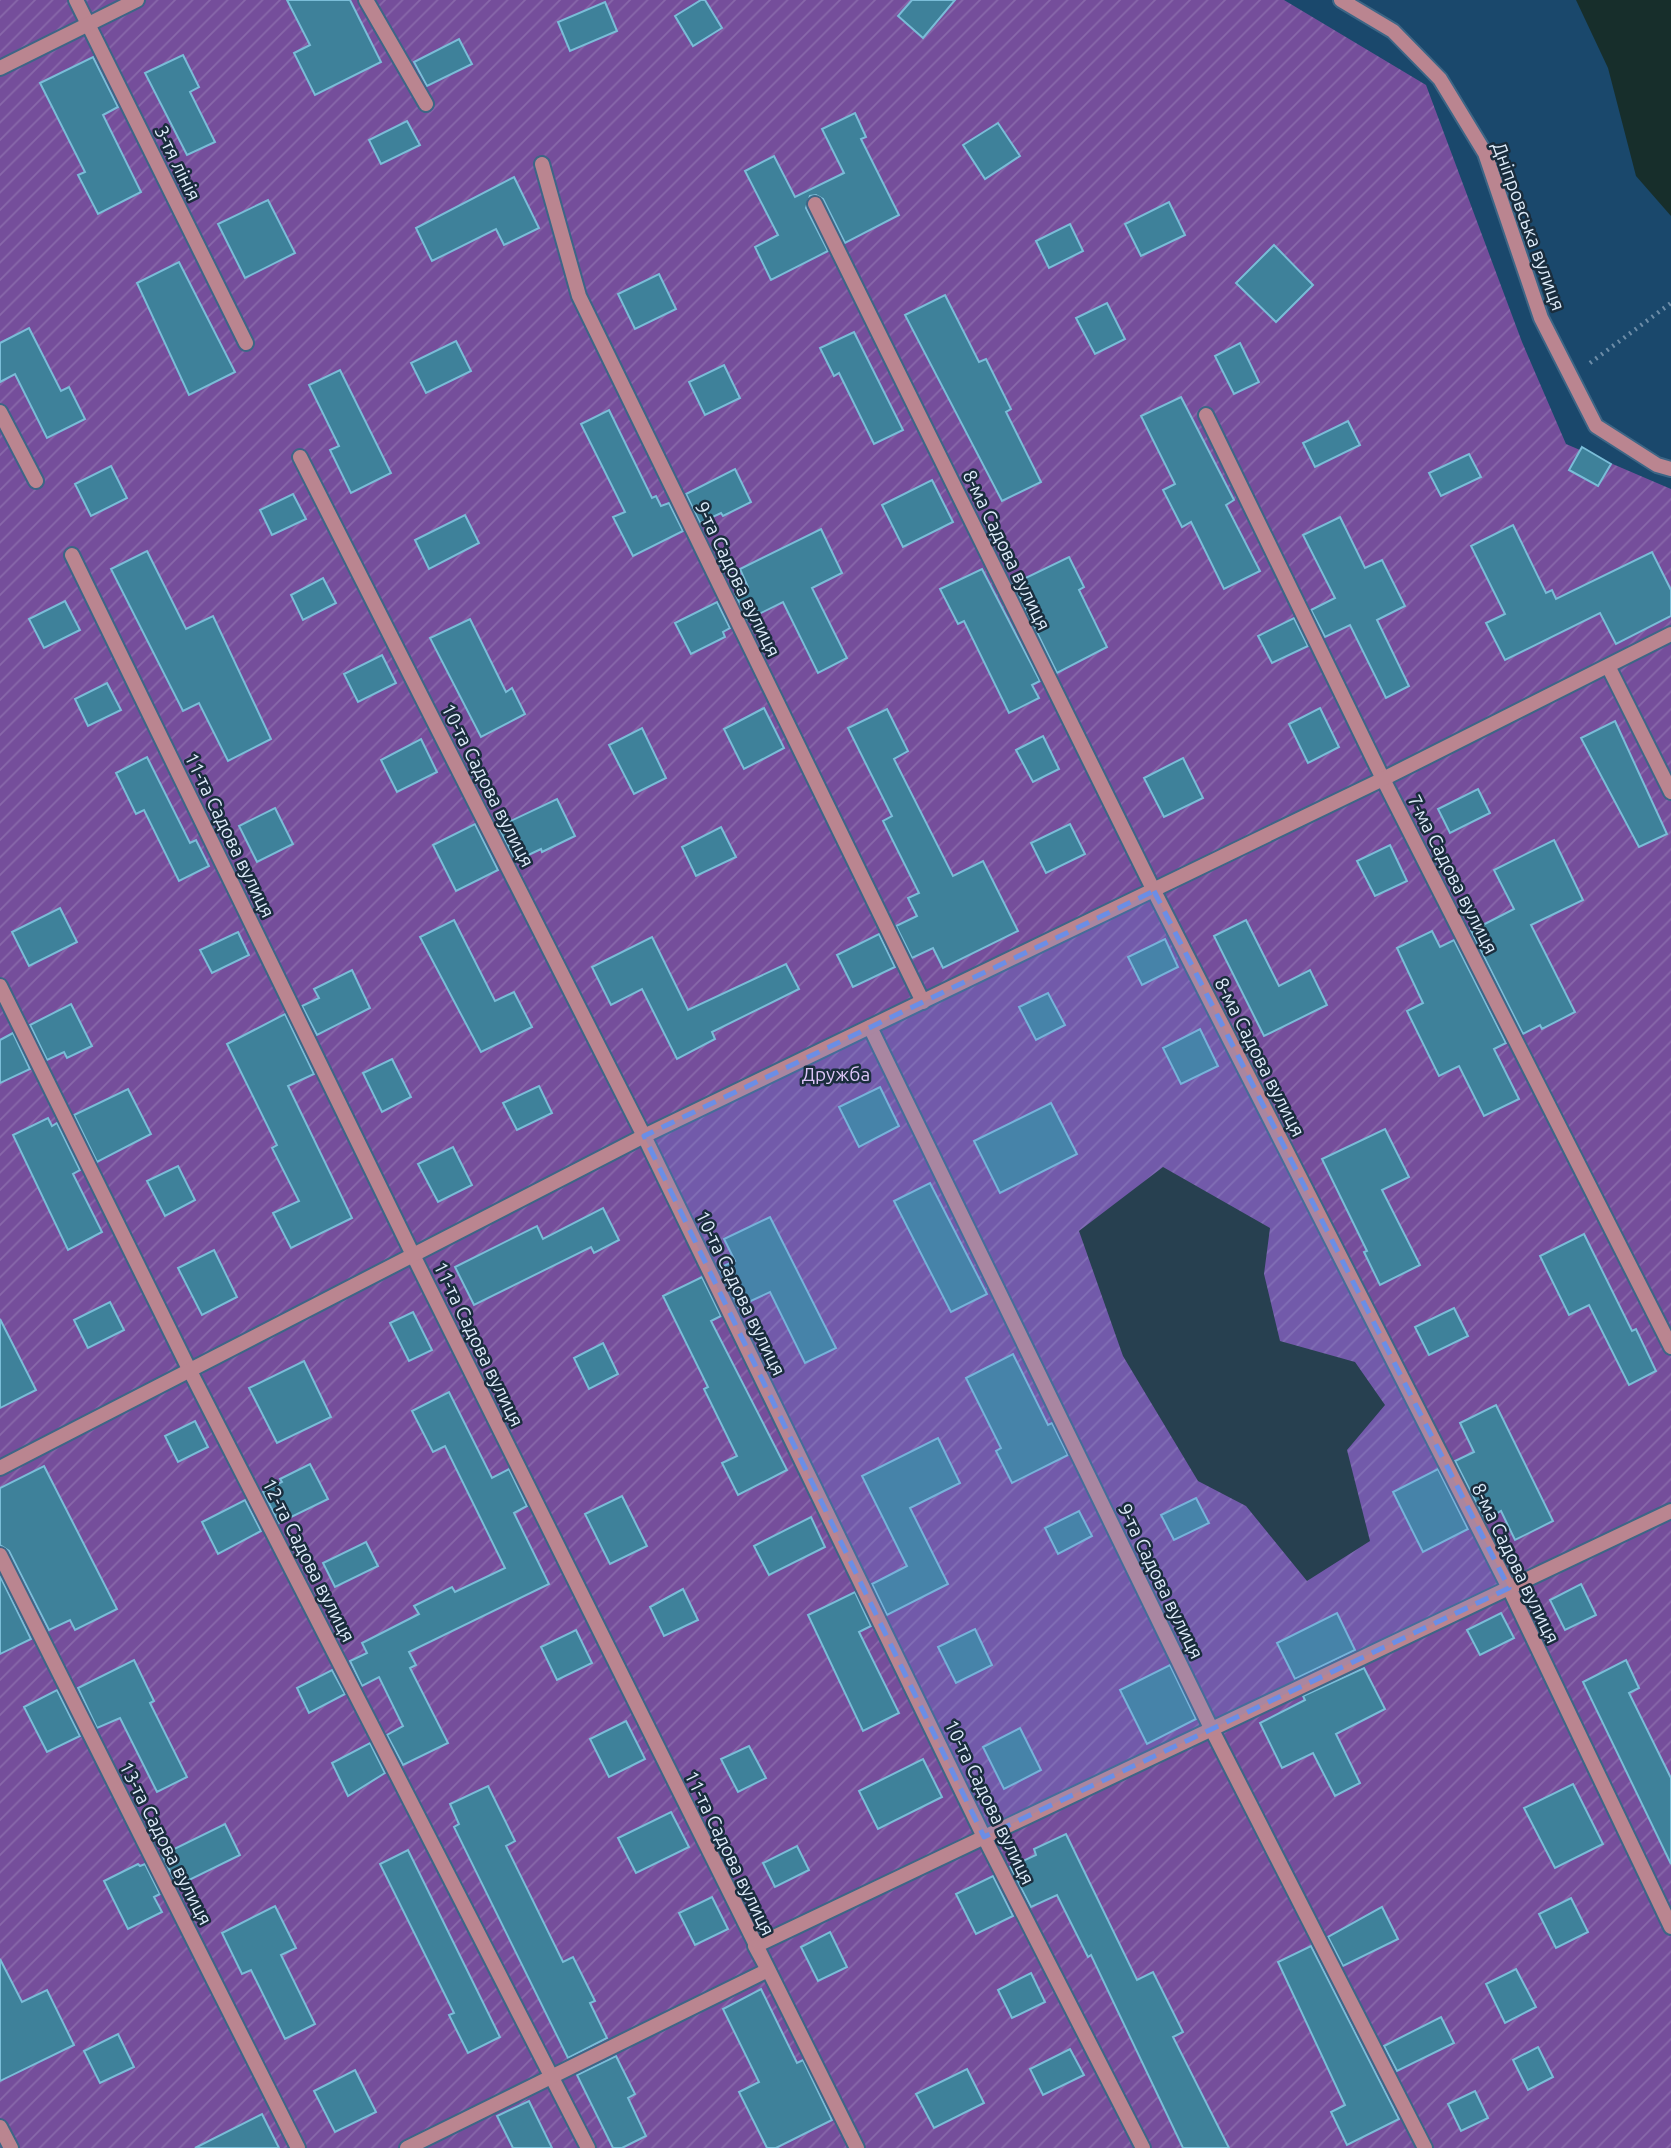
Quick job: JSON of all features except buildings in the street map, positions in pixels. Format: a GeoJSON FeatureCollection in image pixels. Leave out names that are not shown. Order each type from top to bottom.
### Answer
{"type":"FeatureCollection","features":[{"type":"Feature","properties":{"kind":"street","name":"3-тя лінія"},"geometry":{"type":"LineString","coordinates":[[76,0],[246,343]]}},
{"type":"Feature","properties":{"kind":"street"},"geometry":{"type":"LineString","coordinates":[[0,68],[137,0]]}},
{"type":"Feature","properties":{"kind":"street"},"geometry":{"type":"LineString","coordinates":[[366,0],[426,104]]}},
{"type":"Feature","properties":{"kind":"street","name":"Дніпровська вулиця"},"geometry":{"type":"LineString","coordinates":[[1341,0],[1393,31],[1440,79],[1485,153],[1541,318],[1596,426],[1657,465],[1671,469]]}},
{"type":"Feature","properties":{"kind":"street","name":"9-та Садова вулиця"},"geometry":{"type":"LineString","coordinates":[[542,164],[579,296],[923,1002]]}},
{"type":"Feature","properties":{"kind":"street","name":"8-ма Садова вулиця"},"geometry":{"type":"LineString","coordinates":[[815,204],[1154,891],[1508,1588],[1671,1927]]}},
{"type":"Feature","properties":{"kind":"street"},"geometry":{"type":"LineString","coordinates":[[0,412],[36,481]]}},
{"type":"Feature","properties":{"kind":"street","name":"7-ма Садова вулиця"},"geometry":{"type":"LineString","coordinates":[[1206,415],[1383,779],[1671,1347]]}},
{"type":"Feature","properties":{"kind":"street","name":"10-та Садова вулиця"},"geometry":{"type":"LineString","coordinates":[[300,457],[644,1136],[985,1837],[1143,2148]]}},
{"type":"Feature","properties":{"kind":"street","name":"11-та Садова вулиця"},"geometry":{"type":"LineString","coordinates":[[72,555],[414,1257],[857,2148]]}},
{"type":"Feature","properties":{"kind":"street"},"geometry":{"type":"LineString","coordinates":[[0,1468],[414,1257],[644,1136],[1154,891],[1609,668],[1671,634]]}},
{"type":"Feature","properties":{"kind":"street"},"geometry":{"type":"LineString","coordinates":[[1609,668],[1671,792]]}},
{"type":"Feature","properties":{"kind":"street","name":"12-та Садова вулиця"},"geometry":{"type":"LineString","coordinates":[[0,986],[190,1371],[588,2148]]}},
{"type":"Feature","properties":{"kind":"street","name":"9-та Садова вулиця"},"geometry":{"type":"LineString","coordinates":[[870,1027],[1211,1728],[1425,2148]]}},
{"type":"Feature","properties":{"kind":"street"},"geometry":{"type":"LineString","coordinates":[[755,1947],[1671,1511]]}},
{"type":"Feature","properties":{"kind":"street","name":"13-та Садова вулиця"},"geometry":{"type":"LineString","coordinates":[[0,1555],[298,2148]]}},
{"type":"Feature","properties":{"kind":"street"},"geometry":{"type":"LineString","coordinates":[[407,2148],[768,1970]]}},
{"type":"Feature","properties":{"kind":"street"},"geometry":{"type":"LineString","coordinates":[[0,2127],[10,2148]]}},
{"type":"Feature","properties":{"kind":"path"},"geometry":{"type":"LineString","coordinates":[[1571,377],[1671,303]]}},
{"type":"Feature","properties":{"kind":"highlighted area"},"geometry":{"type":"Polygon","coordinates":[[[1154,891],[1509,1588],[984,1837],[644,1136],[1154,891]]]}},
{"type":"Feature","properties":{"kind":"green space","name":"Дружба"},"geometry":{"type":"Polygon","coordinates":[[[0,0],[1284,0],[1426,85],[1522,342],[1566,444],[1671,489],[1671,2148],[0,2148],[0,0]]]}},
{"type":"Feature","properties":{"kind":"shaded area"},"geometry":{"type":"Polygon","coordinates":[[[1576,0],[1671,0],[1671,216],[1636,176],[1608,68],[1576,0]]]}},
{"type":"Feature","properties":{"kind":"shaded area"},"geometry":{"type":"Polygon","coordinates":[[[1163,1167],[1270,1228],[1264,1274],[1280,1341],[1355,1362],[1385,1405],[1347,1450],[1370,1541],[1307,1581],[1246,1506],[1198,1481],[1123,1356],[1079,1231],[1163,1167]]]}}]}
